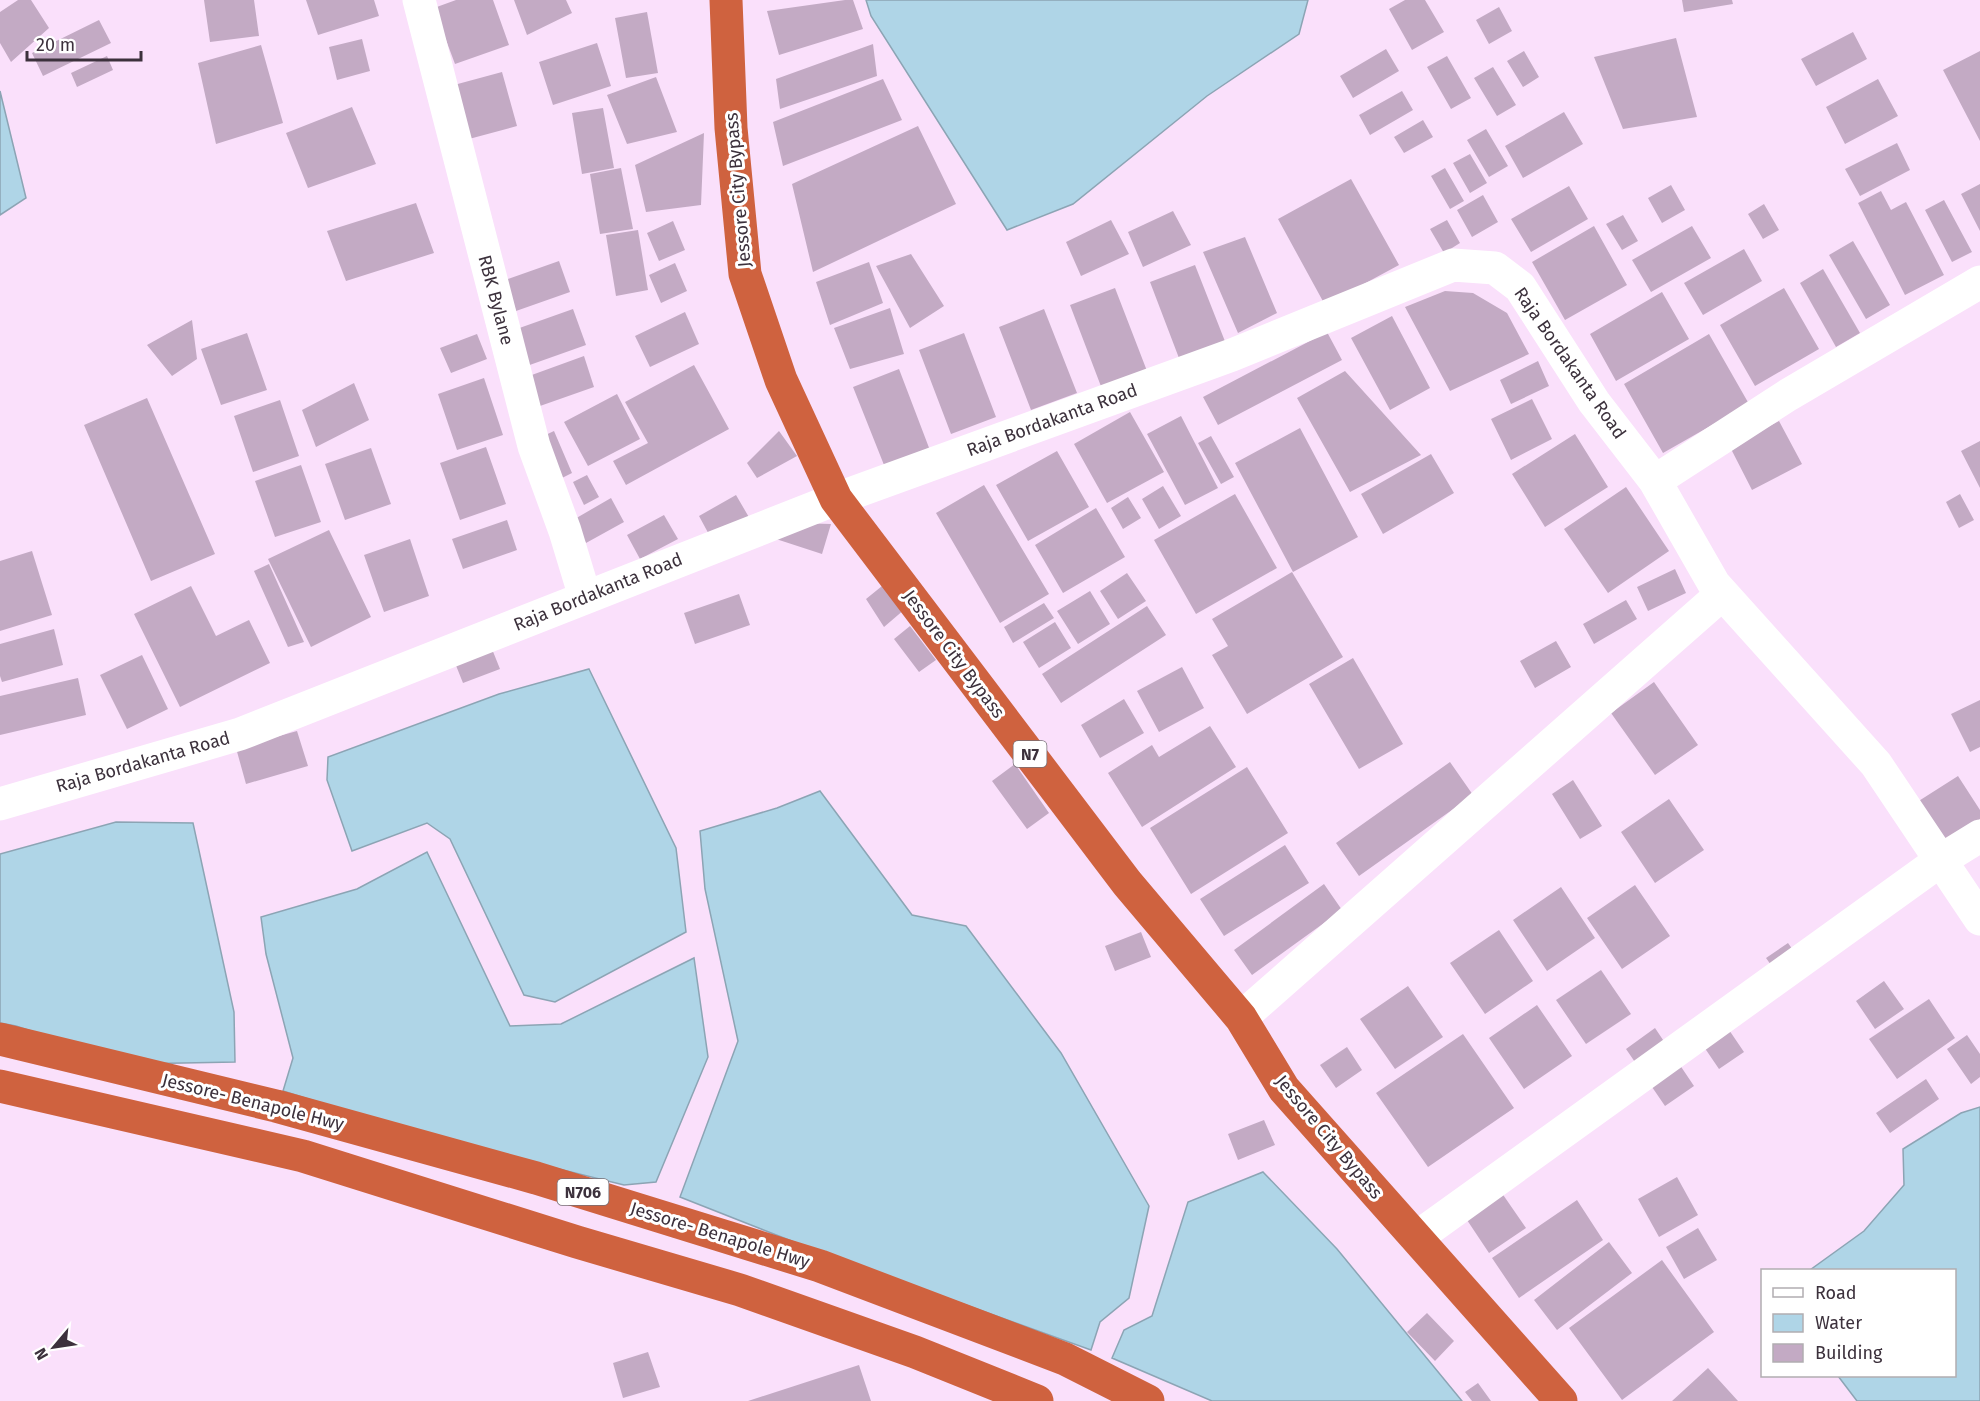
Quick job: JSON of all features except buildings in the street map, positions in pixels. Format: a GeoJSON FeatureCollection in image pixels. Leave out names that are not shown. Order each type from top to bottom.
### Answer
{"type":"FeatureCollection","features":[{"type":"Feature","properties":{"kind":"highway","name":"Jessore City Bypass"},"geometry":{"type":"LineString","coordinates":[[726,0],[731,128],[745,274],[781,380],[836,499],[1127,883],[1240,1018],[1284,1089],[1561,1401]]}},
{"type":"Feature","properties":{"kind":"highway","name":"Jessore- Benapole Hwy"},"geometry":{"type":"LineString","coordinates":[[0,1039],[287,1109],[536,1178],[808,1263],[1065,1359],[1148,1401]]}},
{"type":"Feature","properties":{"kind":"highway"},"geometry":{"type":"LineString","coordinates":[[0,1086],[314,1160],[740,1290],[915,1352],[1037,1401]]}},
{"type":"Feature","properties":{"kind":"street","name":"RBK Bylane"},"geometry":{"type":"LineString","coordinates":[[419,0],[534,446],[565,531],[585,597]]}},
{"type":"Feature","properties":{"kind":"street","name":"Raja Bordakanta Road"},"geometry":{"type":"LineString","coordinates":[[0,804],[240,734],[836,499],[1232,355],[1453,265],[1495,268],[1520,287],[1594,402],[1654,481],[1714,584],[1876,764],[1980,919]]}},
{"type":"Feature","properties":{"kind":"street"},"geometry":{"type":"LineString","coordinates":[[1654,481],[1788,394],[1980,282]]}},
{"type":"Feature","properties":{"kind":"street"},"geometry":{"type":"LineString","coordinates":[[1240,1018],[1722,594]]}},
{"type":"Feature","properties":{"kind":"street"},"geometry":{"type":"LineString","coordinates":[[1416,1238],[1941,860],[1980,836]]}},
{"type":"Feature","properties":{"kind":"water"},"geometry":{"type":"Polygon","coordinates":[[[866,0],[1308,0],[1299,34],[1207,96],[1073,204],[1007,230],[871,16],[866,0]]]}},
{"type":"Feature","properties":{"kind":"water"},"geometry":{"type":"Polygon","coordinates":[[[0,91],[26,198],[0,215],[0,91]]]}},
{"type":"Feature","properties":{"kind":"water"},"geometry":{"type":"Polygon","coordinates":[[[589,669],[676,848],[686,932],[555,1002],[524,995],[450,839],[427,823],[352,851],[327,780],[328,757],[499,694],[589,669]]]}},
{"type":"Feature","properties":{"kind":"water"},"geometry":{"type":"Polygon","coordinates":[[[820,791],[912,915],[966,926],[1061,1053],[1149,1206],[1129,1298],[1100,1322],[1091,1350],[822,1253],[680,1197],[738,1041],[705,889],[700,831],[777,808],[820,791]]]}},
{"type":"Feature","properties":{"kind":"water"},"geometry":{"type":"Polygon","coordinates":[[[116,822],[193,823],[234,1012],[235,1062],[131,1064],[16,1026],[0,1023],[0,854],[116,822]]]}},
{"type":"Feature","properties":{"kind":"water"},"geometry":{"type":"Polygon","coordinates":[[[427,852],[510,1026],[561,1024],[694,958],[708,1057],[656,1182],[624,1185],[429,1137],[283,1091],[293,1058],[266,954],[261,917],[357,889],[427,852]]]}},
{"type":"Feature","properties":{"kind":"water"},"geometry":{"type":"Polygon","coordinates":[[[1980,1107],[1980,1401],[1857,1401],[1839,1377],[1956,1377],[1956,1269],[1811,1269],[1864,1231],[1904,1185],[1903,1149],[1961,1113],[1980,1107]]]}},
{"type":"Feature","properties":{"kind":"water"},"geometry":{"type":"Polygon","coordinates":[[[1263,1172],[1337,1249],[1462,1401],[1212,1401],[1112,1358],[1124,1330],[1152,1316],[1188,1202],[1263,1172]]]}}]}
